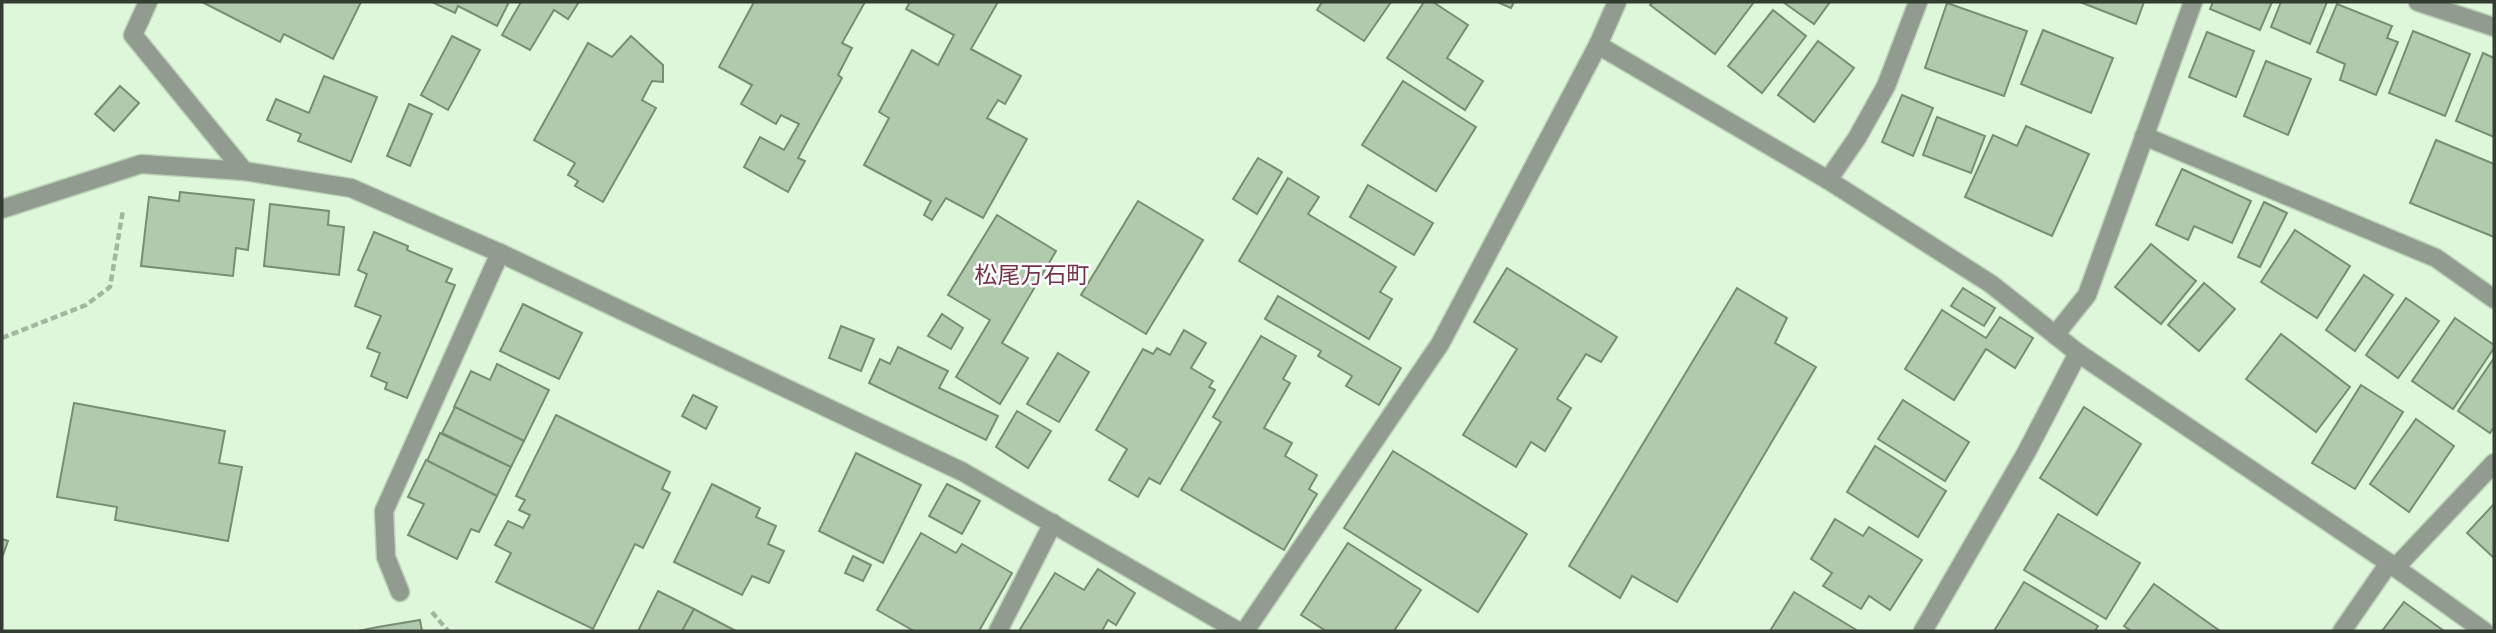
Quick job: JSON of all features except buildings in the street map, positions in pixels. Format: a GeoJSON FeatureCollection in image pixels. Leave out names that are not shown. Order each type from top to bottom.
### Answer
{"type":"FeatureCollection","features":[{"type":"Feature","properties":{"kind":"street"},"geometry":{"type":"LineString","coordinates":[[148,2],[134,35],[244,171]]}},
{"type":"Feature","properties":{"kind":"street"},"geometry":{"type":"LineString","coordinates":[[1245,631],[1440,344],[1598,46],[1617,2]]}},
{"type":"Feature","properties":{"kind":"street"},"geometry":{"type":"LineString","coordinates":[[1828,180],[1857,138],[1886,86],[1918,2]]}},
{"type":"Feature","properties":{"kind":"street"},"geometry":{"type":"LineString","coordinates":[[2055,335],[2087,295],[2193,2]]}},
{"type":"Feature","properties":{"kind":"street"},"geometry":{"type":"LineString","coordinates":[[2418,2],[2494,27]]}},
{"type":"Feature","properties":{"kind":"street"},"geometry":{"type":"LineString","coordinates":[[1598,46],[1828,180],[1991,284],[2078,354],[2484,631]]}},
{"type":"Feature","properties":{"kind":"street"},"geometry":{"type":"LineString","coordinates":[[2144,136],[2436,258],[2494,299]]}},
{"type":"Feature","properties":{"kind":"street"},"geometry":{"type":"LineString","coordinates":[[2,209],[141,164],[244,171],[351,188],[499,253],[963,472],[1238,631]]}},
{"type":"Feature","properties":{"kind":"street"},"geometry":{"type":"LineString","coordinates":[[400,592],[386,557],[384,511],[499,253]]}},
{"type":"Feature","properties":{"kind":"street"},"geometry":{"type":"LineString","coordinates":[[1923,631],[2026,453],[2078,354]]}},
{"type":"Feature","properties":{"kind":"street"},"geometry":{"type":"LineString","coordinates":[[2342,631],[2392,566],[2494,463]]}},
{"type":"Feature","properties":{"kind":"street"},"geometry":{"type":"LineString","coordinates":[[999,631],[1053,523]]}},
{"type":"Feature","properties":{"kind":"path"},"geometry":{"type":"LineString","coordinates":[[2,338],[86,305],[110,287],[125,198],[120,171]]}},
{"type":"Feature","properties":{"kind":"district","name":"松尾万石町"},"geometry":{"type":"Point","coordinates":[1032,275]}}]}
